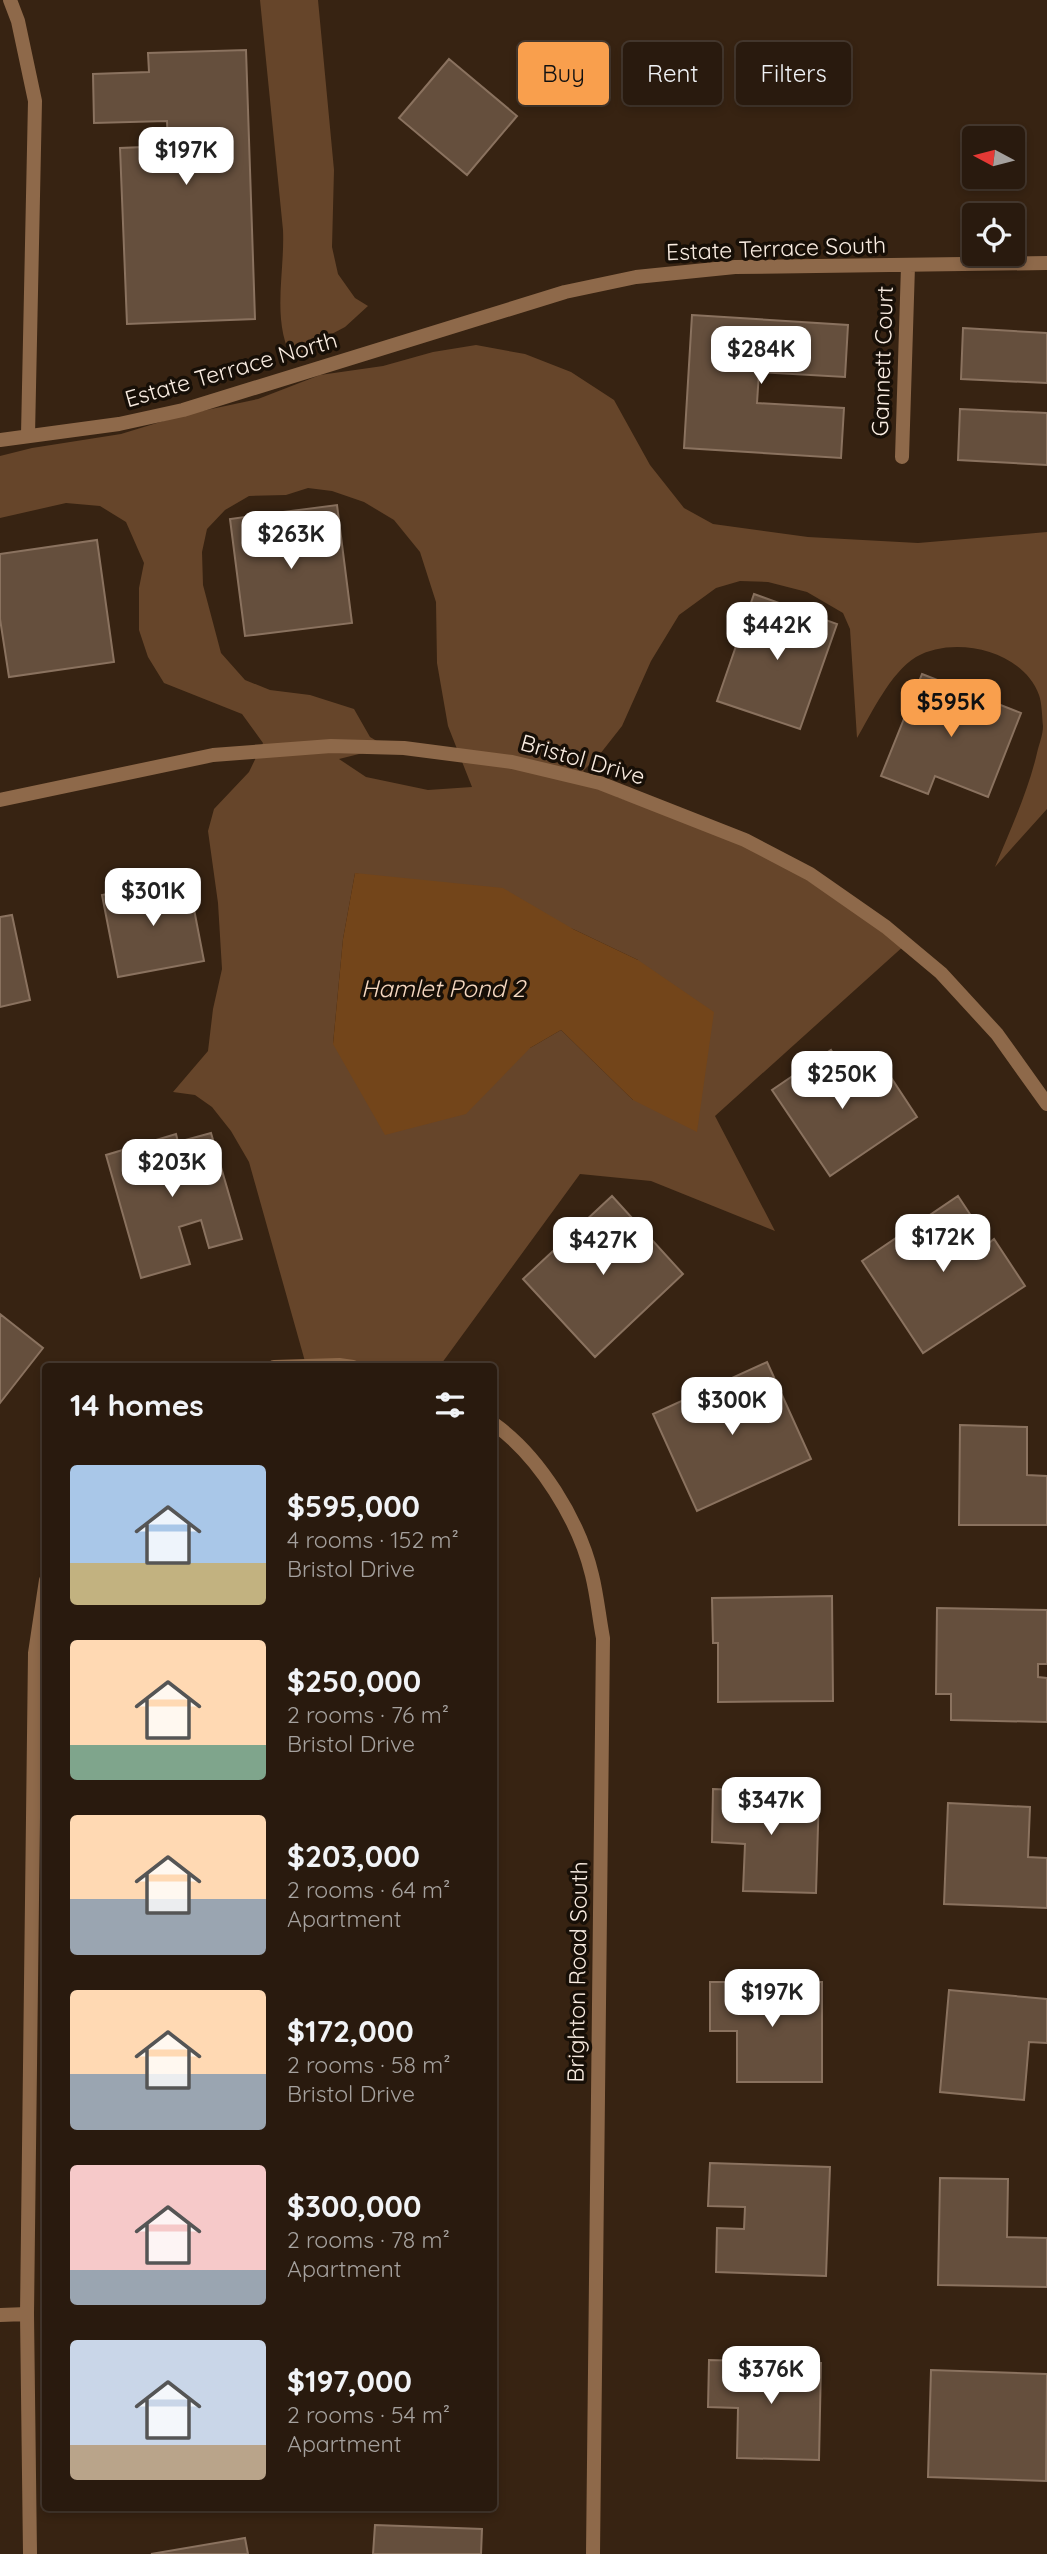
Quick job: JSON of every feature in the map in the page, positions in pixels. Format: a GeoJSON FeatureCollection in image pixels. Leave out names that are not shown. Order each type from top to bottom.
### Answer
{"type":"FeatureCollection","features":[{"type":"Feature","properties":{"kind":"street"},"geometry":{"type":"LineString","coordinates":[[10,0],[18,21],[35,101],[28,435]]}},
{"type":"Feature","properties":{"kind":"street","name":"Estate Terrace South"},"geometry":{"type":"LineString","coordinates":[[470,321],[565,292],[636,277],[734,267],[1047,263]]}},
{"type":"Feature","properties":{"kind":"street","name":"Gannett Court"},"geometry":{"type":"LineString","coordinates":[[902,457],[908,266]]}},
{"type":"Feature","properties":{"kind":"street","name":"Estate Terrace North"},"geometry":{"type":"LineString","coordinates":[[0,440],[119,425],[183,410],[470,321]]}},
{"type":"Feature","properties":{"kind":"street","name":"Bristol Drive"},"geometry":{"type":"LineString","coordinates":[[0,800],[213,755],[331,746],[404,748],[512,762],[600,783],[745,839],[810,874],[886,927],[941,973],[997,1034],[1047,1104]]}},
{"type":"Feature","properties":{"kind":"street","name":"Brighton Road South"},"geometry":{"type":"LineString","coordinates":[[497,1426],[508,1434],[541,1470],[569,1515],[592,1573],[603,1638],[593,2554]]}},
{"type":"Feature","properties":{"kind":"street"},"geometry":{"type":"LineString","coordinates":[[30,2554],[27,2314],[35,1653],[42,1607]]}},
{"type":"Feature","properties":{"kind":"street"},"geometry":{"type":"LineString","coordinates":[[0,2315],[27,2314]]}},
{"type":"Feature","properties":{"kind":"shaded area"},"geometry":{"type":"Polygon","coordinates":[[[260,0],[318,0],[334,170],[332,247],[338,274],[355,298],[368,306],[345,327],[307,347],[295,363],[287,348],[281,316],[283,230],[260,0]]]}},
{"type":"Feature","properties":{"kind":"shaded area"},"geometry":{"type":"Polygon","coordinates":[[[476,345],[525,354],[571,372],[614,400],[650,465],[684,508],[713,524],[808,537],[918,543],[1047,532],[1047,809],[995,867],[1029,782],[1043,726],[1040,698],[1031,680],[1003,657],[967,647],[949,647],[916,657],[890,683],[857,738],[850,629],[843,613],[807,592],[768,582],[740,581],[716,588],[679,615],[651,661],[622,726],[583,771],[617,797],[745,840],[906,944],[715,1116],[775,1231],[651,1181],[580,1174],[442,1363],[305,1363],[249,1162],[231,1131],[212,1107],[195,1095],[173,1092],[208,1051],[213,1009],[222,969],[218,903],[208,831],[214,809],[249,772],[263,743],[242,714],[164,683],[148,657],[139,630],[139,588],[144,563],[126,522],[100,506],[66,503],[0,518],[0,456],[32,448],[121,434],[183,415],[258,399],[320,375],[383,366],[433,352],[476,345]],[[308,488],[286,495],[249,496],[225,510],[207,529],[202,552],[203,585],[221,653],[245,680],[270,690],[310,695],[354,709],[370,737],[387,747],[339,759],[366,777],[428,790],[472,787],[448,726],[437,663],[436,602],[420,552],[394,520],[364,502],[332,491],[308,488]],[[355,873],[343,939],[333,1044],[530,1048],[561,1030],[633,1100],[638,960],[573,929],[355,873]]]}},
{"type":"Feature","properties":{"kind":"water","name":"Hamlet Pond 2"},"geometry":{"type":"Polygon","coordinates":[[[355,873],[503,888],[573,929],[638,960],[714,1012],[697,1132],[633,1100],[561,1030],[530,1048],[466,1114],[385,1135],[333,1044],[343,939],[355,873]]]}},
{"type":"Feature","properties":{"kind":"building"},"geometry":{"type":"Polygon","coordinates":[[[246,50],[255,319],[127,324],[120,148],[168,146],[167,121],[94,123],[93,74],[149,72],[148,53],[246,50]]]}},
{"type":"Feature","properties":{"kind":"building"},"geometry":{"type":"Polygon","coordinates":[[[449,59],[517,116],[467,175],[399,118],[449,59]]]}},
{"type":"Feature","properties":{"kind":"building"},"geometry":{"type":"Polygon","coordinates":[[[692,315],[848,325],[845,377],[759,372],[757,403],[844,408],[841,458],[684,448],[692,315]]]}},
{"type":"Feature","properties":{"kind":"building"},"geometry":{"type":"Polygon","coordinates":[[[963,328],[1047,333],[1047,383],[961,379],[963,328]]]}},
{"type":"Feature","properties":{"kind":"building"},"geometry":{"type":"Polygon","coordinates":[[[960,409],[1047,413],[1047,465],[958,460],[960,409]]]}},
{"type":"Feature","properties":{"kind":"building"},"geometry":{"type":"Polygon","coordinates":[[[337,505],[352,623],[245,636],[230,519],[337,505]]]}},
{"type":"Feature","properties":{"kind":"building"},"geometry":{"type":"Polygon","coordinates":[[[97,540],[114,662],[9,677],[0,619],[0,554],[97,540]]]}},
{"type":"Feature","properties":{"kind":"building"},"geometry":{"type":"Polygon","coordinates":[[[754,594],[837,624],[800,729],[717,701],[754,594]]]}},
{"type":"Feature","properties":{"kind":"building"},"geometry":{"type":"Polygon","coordinates":[[[922,674],[1021,713],[988,797],[935,776],[928,794],[881,776],[922,674]]]}},
{"type":"Feature","properties":{"kind":"building"},"geometry":{"type":"Polygon","coordinates":[[[188,878],[204,961],[118,977],[102,895],[188,878]]]}},
{"type":"Feature","properties":{"kind":"building"},"geometry":{"type":"Polygon","coordinates":[[[12,915],[30,1000],[0,1007],[0,917],[12,915]]]}},
{"type":"Feature","properties":{"kind":"building"},"geometry":{"type":"Polygon","coordinates":[[[831,1050],[859,1093],[888,1073],[917,1117],[830,1176],[772,1090],[831,1050]]]}},
{"type":"Feature","properties":{"kind":"building"},"geometry":{"type":"Polygon","coordinates":[[[211,1133],[242,1239],[209,1248],[201,1220],[179,1227],[190,1264],[141,1278],[106,1155],[176,1134],[178,1142],[211,1133]]]}},
{"type":"Feature","properties":{"kind":"building"},"geometry":{"type":"Polygon","coordinates":[[[612,1196],[683,1274],[595,1357],[523,1279],[612,1196]]]}},
{"type":"Feature","properties":{"kind":"building"},"geometry":{"type":"Polygon","coordinates":[[[958,1196],[989,1243],[994,1239],[1025,1286],[923,1353],[862,1261],[958,1196]]]}},
{"type":"Feature","properties":{"kind":"building"},"geometry":{"type":"Polygon","coordinates":[[[0,1314],[43,1348],[0,1403],[0,1314]]]}},
{"type":"Feature","properties":{"kind":"building"},"geometry":{"type":"Polygon","coordinates":[[[767,1362],[811,1459],[697,1511],[653,1414],[767,1362]]]}},
{"type":"Feature","properties":{"kind":"building"},"geometry":{"type":"Polygon","coordinates":[[[960,1425],[1027,1427],[1027,1475],[1047,1476],[1047,1525],[959,1525],[960,1425]]]}},
{"type":"Feature","properties":{"kind":"building"},"geometry":{"type":"Polygon","coordinates":[[[832,1596],[833,1701],[718,1702],[718,1643],[713,1643],[712,1598],[832,1596]]]}},
{"type":"Feature","properties":{"kind":"building"},"geometry":{"type":"Polygon","coordinates":[[[937,1608],[1047,1610],[1047,1664],[1038,1664],[1038,1677],[1047,1678],[1047,1722],[951,1720],[951,1694],[936,1694],[937,1608]]]}},
{"type":"Feature","properties":{"kind":"building"},"geometry":{"type":"Polygon","coordinates":[[[713,1789],[819,1793],[816,1893],[743,1891],[745,1844],[712,1842],[713,1789]]]}},
{"type":"Feature","properties":{"kind":"building"},"geometry":{"type":"Polygon","coordinates":[[[948,1803],[1030,1807],[1028,1857],[1047,1858],[1047,1908],[944,1904],[948,1803]]]}},
{"type":"Feature","properties":{"kind":"building"},"geometry":{"type":"Polygon","coordinates":[[[710,1982],[822,1982],[822,2082],[737,2082],[737,2031],[710,2031],[710,1982]]]}},
{"type":"Feature","properties":{"kind":"building"},"geometry":{"type":"Polygon","coordinates":[[[949,1990],[1047,1999],[1047,2043],[1029,2042],[1024,2100],[940,2092],[949,1990]]]}},
{"type":"Feature","properties":{"kind":"building"},"geometry":{"type":"Polygon","coordinates":[[[710,2163],[830,2167],[826,2276],[716,2272],[717,2228],[744,2229],[745,2207],[708,2206],[710,2163]]]}},
{"type":"Feature","properties":{"kind":"building"},"geometry":{"type":"Polygon","coordinates":[[[940,2178],[1008,2179],[1007,2237],[1047,2238],[1047,2287],[938,2285],[940,2178]]]}},
{"type":"Feature","properties":{"kind":"building"},"geometry":{"type":"Polygon","coordinates":[[[709,2360],[821,2363],[819,2460],[737,2458],[738,2408],[708,2407],[709,2360]]]}},
{"type":"Feature","properties":{"kind":"building"},"geometry":{"type":"Polygon","coordinates":[[[931,2370],[1047,2374],[1046,2481],[928,2477],[931,2370]]]}},
{"type":"Feature","properties":{"kind":"building"},"geometry":{"type":"Polygon","coordinates":[[[375,2525],[482,2529],[481,2554],[373,2554],[375,2525]]]}},
{"type":"Feature","properties":{"kind":"building"},"geometry":{"type":"Polygon","coordinates":[[[245,2538],[248,2554],[151,2554],[245,2538]]]}}]}
